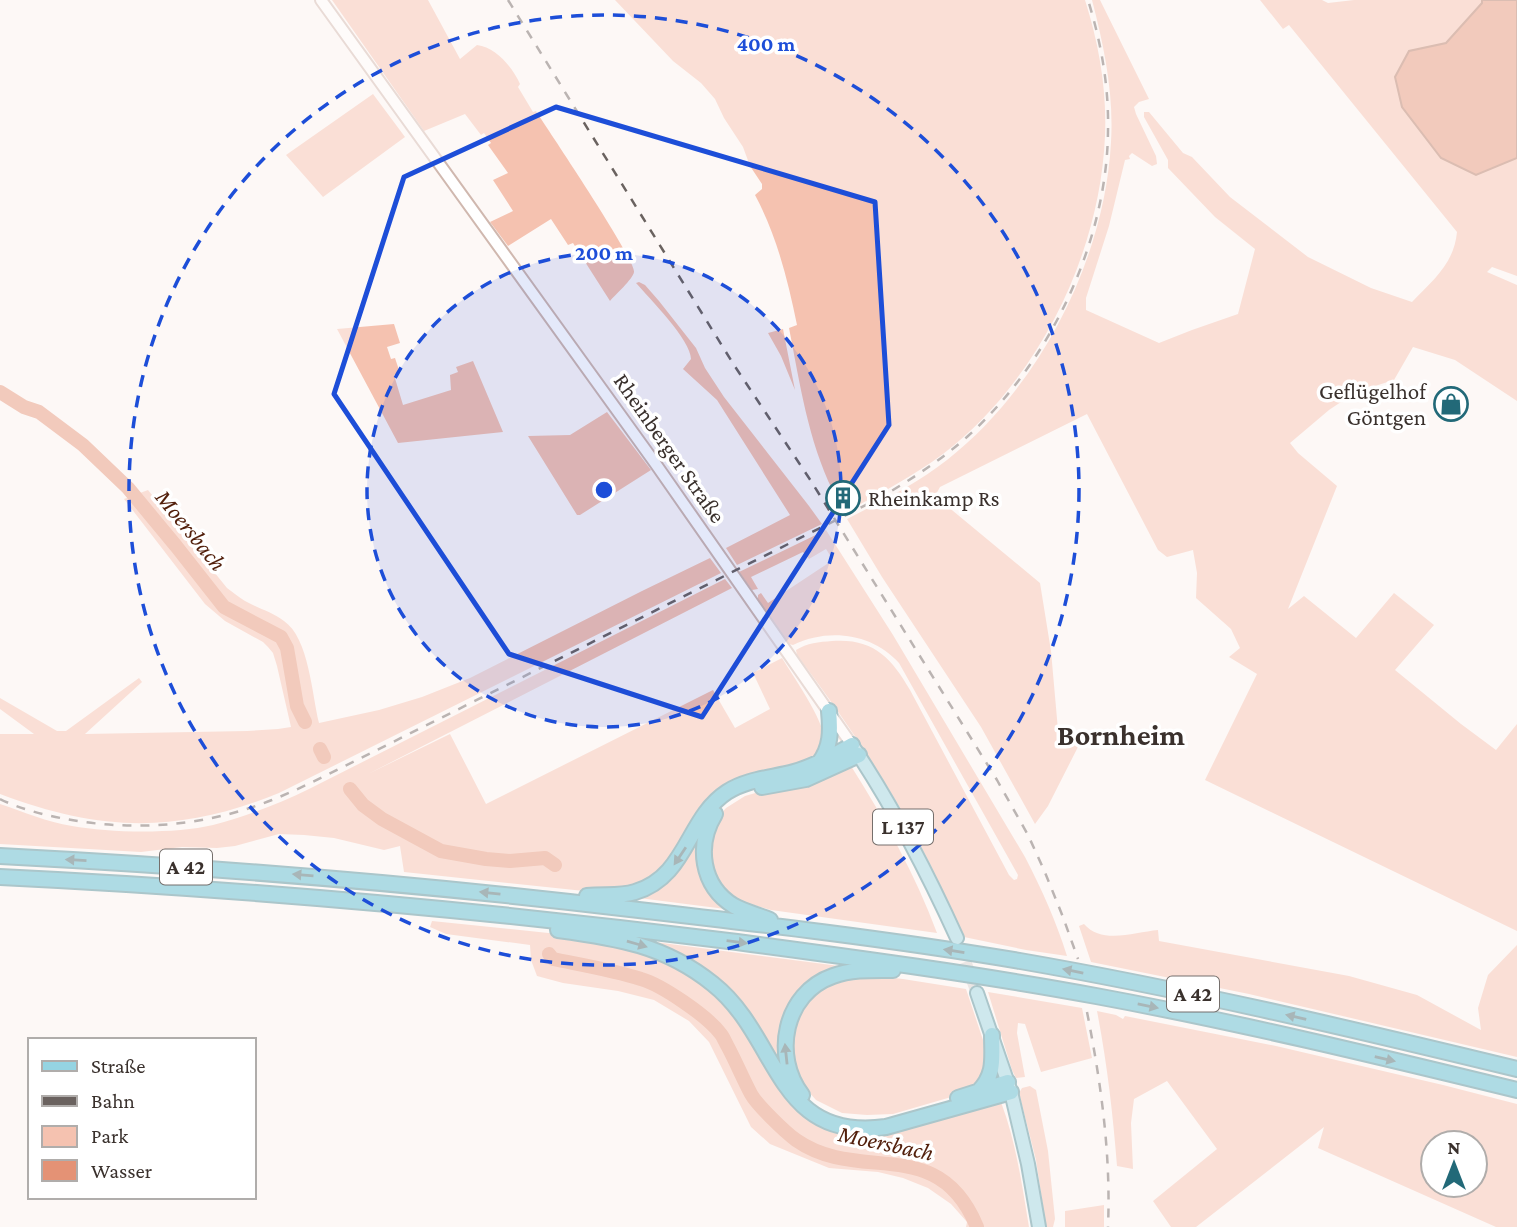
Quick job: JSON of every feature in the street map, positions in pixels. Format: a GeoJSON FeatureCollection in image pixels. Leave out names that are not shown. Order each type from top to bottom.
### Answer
{"type":"FeatureCollection","features":[{"type":"Feature","properties":{"kind":"highway"},"geometry":{"type":"LineString","coordinates":[[818,763],[828,747],[829,711]]}},
{"type":"Feature","properties":{"kind":"highway"},"geometry":{"type":"LineString","coordinates":[[558,900],[626,894],[649,887],[670,870],[709,809],[726,792],[749,782],[792,772],[855,750]]}},
{"type":"Feature","properties":{"kind":"highway"},"geometry":{"type":"LineString","coordinates":[[791,927],[738,908],[721,896],[705,866],[705,836],[709,824],[722,806],[740,794],[752,789],[806,779],[855,750]]}},
{"type":"Feature","properties":{"kind":"highway","name":"A 42"},"geometry":{"type":"LineString","coordinates":[[0,856],[290,874],[558,900],[791,927],[942,948],[1237,1004],[1517,1069]]}},
{"type":"Feature","properties":{"kind":"highway","name":"A 42"},"geometry":{"type":"LineString","coordinates":[[0,877],[278,894],[524,917],[936,969],[1095,995],[1199,1016],[1517,1090]]}},
{"type":"Feature","properties":{"kind":"highway"},"geometry":{"type":"LineString","coordinates":[[524,917],[558,930],[641,945],[700,974],[737,1007],[777,1074],[799,1103],[824,1121],[837,1126],[870,1130],[886,1128],[1010,1087]]}},
{"type":"Feature","properties":{"kind":"highway"},"geometry":{"type":"LineString","coordinates":[[936,969],[846,972],[821,981],[809,990],[793,1011],[785,1037],[787,1065],[800,1092],[810,1103],[831,1115],[856,1121],[874,1121],[978,1092],[1010,1087]]}},
{"type":"Feature","properties":{"kind":"highway"},"geometry":{"type":"LineString","coordinates":[[978,1092],[988,1081],[991,1072],[992,1035]]}},
{"type":"Feature","properties":{"kind":"main road","name":"Rheinberger Straße"},"geometry":{"type":"LineString","coordinates":[[321,0],[655,463],[829,711],[912,845],[957,938]]}},
{"type":"Feature","properties":{"kind":"main road"},"geometry":{"type":"LineString","coordinates":[[977,993],[1010,1087],[1024,1142],[1040,1227]]}},
{"type":"Feature","properties":{"kind":"highlighted area"},"geometry":{"type":"Polygon","coordinates":[[[556,107],[875,202],[889,425],[702,717],[509,654],[334,394],[404,177],[556,107]]]}},
{"type":"Feature","properties":{"kind":"green space"},"geometry":{"type":"Polygon","coordinates":[[[332,0],[428,0],[460,59],[477,45],[491,50],[503,59],[517,78],[520,84],[518,87],[533,112],[536,111],[573,167],[631,262],[633,275],[610,301],[573,243],[568,245],[551,219],[508,246],[490,222],[513,211],[493,180],[508,173],[488,145],[491,143],[484,133],[481,135],[465,114],[424,131],[332,0]]]}},
{"type":"Feature","properties":{"kind":"green space"},"geometry":{"type":"Polygon","coordinates":[[[615,0],[1085,0],[1101,67],[1105,136],[1091,226],[1077,270],[1058,312],[1035,353],[1008,390],[977,424],[932,462],[847,511],[845,506],[852,502],[845,486],[833,491],[811,432],[789,328],[797,325],[790,292],[776,243],[755,195],[762,189],[762,184],[715,99],[701,83],[673,61],[615,0]]]}},
{"type":"Feature","properties":{"kind":"green space"},"geometry":{"type":"Polygon","coordinates":[[[1092,0],[1100,0],[1149,99],[1134,107],[1157,164],[1152,166],[1132,153],[1130,159],[1125,160],[1109,226],[1086,298],[1086,310],[1159,343],[1238,314],[1255,249],[1215,217],[1168,168],[1168,160],[1144,117],[1144,112],[1149,112],[1183,153],[1192,157],[1230,197],[1308,257],[1371,288],[1412,302],[1435,279],[1447,262],[1457,232],[1289,25],[1283,29],[1260,0],[1322,0],[1328,3],[1354,0],[1482,0],[1446,43],[1409,51],[1476,175],[1517,158],[1517,276],[1492,267],[1487,272],[1517,285],[1517,401],[1455,360],[1413,347],[1394,380],[1356,392],[1329,410],[1290,443],[1337,486],[1288,609],[1304,596],[1356,638],[1394,593],[1434,625],[1395,670],[1496,750],[1517,724],[1517,931],[1205,780],[1257,674],[1229,657],[1240,648],[1231,629],[1196,598],[1197,573],[1193,550],[1167,557],[1158,550],[1087,414],[940,487],[935,496],[1040,583],[1051,651],[1058,730],[1080,743],[1048,806],[1035,824],[981,727],[847,519],[923,477],[981,430],[1011,396],[1062,318],[1096,231],[1106,186],[1111,142],[1107,70],[1092,0]]]}},
{"type":"Feature","properties":{"kind":"green space"},"geometry":{"type":"Polygon","coordinates":[[[373,94],[405,137],[323,197],[286,155],[373,94]]]}},
{"type":"Feature","properties":{"kind":"green space"},"geometry":{"type":"Polygon","coordinates":[[[639,282],[659,301],[696,348],[705,368],[724,397],[822,524],[737,565],[726,548],[790,515],[717,400],[683,369],[691,359],[684,341],[636,283],[639,282]]]}},
{"type":"Feature","properties":{"kind":"green space"},"geometry":{"type":"Polygon","coordinates":[[[394,324],[400,343],[387,347],[391,359],[395,358],[400,373],[394,375],[403,405],[451,390],[450,375],[458,372],[456,367],[473,361],[503,432],[398,443],[337,329],[394,324]]]}},
{"type":"Feature","properties":{"kind":"green space"},"geometry":{"type":"Polygon","coordinates":[[[783,329],[795,390],[768,333],[783,329]]]}},
{"type":"Feature","properties":{"kind":"green space"},"geometry":{"type":"Polygon","coordinates":[[[607,412],[651,470],[577,515],[528,436],[570,435],[607,412]]]}},
{"type":"Feature","properties":{"kind":"green space"},"geometry":{"type":"Polygon","coordinates":[[[148,490],[227,588],[245,601],[284,621],[292,629],[304,653],[319,723],[379,710],[470,678],[710,558],[721,573],[279,793],[242,806],[207,816],[140,823],[72,816],[0,794],[0,734],[34,734],[0,709],[0,698],[57,731],[66,731],[139,678],[142,682],[85,734],[247,731],[291,727],[273,653],[263,642],[225,621],[205,604],[124,499],[148,490]]]}},
{"type":"Feature","properties":{"kind":"green space"},"geometry":{"type":"Polygon","coordinates":[[[826,530],[893,635],[1025,857],[1067,956],[964,937],[930,864],[881,776],[796,650],[813,643],[846,641],[870,646],[888,659],[910,690],[1009,875],[1014,880],[1017,879],[1018,875],[899,663],[876,645],[849,636],[821,636],[789,644],[758,601],[758,595],[761,593],[768,603],[833,560],[826,549],[809,559],[803,552],[751,577],[758,589],[752,590],[739,572],[826,530]]]}},
{"type":"Feature","properties":{"kind":"green space"},"geometry":{"type":"Polygon","coordinates":[[[725,579],[732,588],[370,773],[450,734],[486,804],[713,690],[735,728],[770,709],[753,673],[782,658],[821,725],[824,743],[821,750],[805,763],[723,788],[670,861],[652,878],[625,890],[584,891],[404,872],[400,846],[384,850],[334,838],[304,835],[279,834],[217,848],[182,847],[141,852],[0,844],[0,804],[63,824],[124,831],[198,828],[262,809],[309,789],[725,579]]]}},
{"type":"Feature","properties":{"kind":"green space"},"geometry":{"type":"Polygon","coordinates":[[[851,766],[898,848],[937,933],[771,910],[740,901],[720,887],[710,868],[708,855],[718,817],[726,808],[745,796],[851,766]]]}},
{"type":"Feature","properties":{"kind":"green space"},"geometry":{"type":"Polygon","coordinates":[[[700,828],[700,855],[733,910],[631,897],[654,886],[700,828]]]}},
{"type":"Feature","properties":{"kind":"green space"},"geometry":{"type":"Polygon","coordinates":[[[432,921],[611,942],[656,956],[708,985],[733,1010],[770,1070],[845,1133],[1001,1102],[1015,1148],[1029,1227],[966,1227],[967,1222],[951,1204],[928,1188],[878,1172],[829,1168],[770,1144],[751,1127],[709,1042],[689,1021],[654,1000],[537,976],[531,960],[530,945],[446,934],[430,927],[432,921]]]}},
{"type":"Feature","properties":{"kind":"green space"},"geometry":{"type":"Polygon","coordinates":[[[1084,924],[1091,930],[1109,936],[1158,930],[1159,941],[1349,976],[1417,995],[1481,1030],[1478,1008],[1488,975],[1517,945],[1517,1057],[1249,994],[1091,962],[1079,926],[1084,924]]]}},
{"type":"Feature","properties":{"kind":"green space"},"geometry":{"type":"Polygon","coordinates":[[[647,941],[847,967],[797,996],[788,1078],[745,1009],[647,941]]]}},
{"type":"Feature","properties":{"kind":"green space"},"geometry":{"type":"Polygon","coordinates":[[[858,974],[966,989],[988,1055],[988,1070],[979,1085],[965,1093],[893,1114],[842,1113],[816,1100],[799,1081],[791,1057],[795,1018],[810,994],[835,980],[858,974]]]}},
{"type":"Feature","properties":{"kind":"green space"},"geometry":{"type":"Polygon","coordinates":[[[988,992],[1082,1008],[1092,1058],[1041,1072],[1025,1024],[1018,1023],[1017,1033],[1025,1077],[1016,1078],[988,992]]]}},
{"type":"Feature","properties":{"kind":"green space"},"geometry":{"type":"Polygon","coordinates":[[[1097,1011],[1123,1019],[1125,1016],[1276,1046],[1517,1104],[1517,1227],[1496,1227],[1433,1199],[1489,1199],[1489,1129],[1419,1129],[1419,1193],[1318,1148],[1324,1127],[1196,1227],[1171,1227],[1153,1201],[1217,1149],[1167,1081],[1134,1099],[1131,1123],[1133,1169],[1117,1166],[1097,1011]]]}},
{"type":"Feature","properties":{"kind":"green space"},"geometry":{"type":"Polygon","coordinates":[[[1030,1086],[1036,1090],[1048,1151],[1055,1219],[1053,1227],[1046,1227],[1036,1160],[1019,1093],[1022,1088],[1030,1086]]]}},
{"type":"Feature","properties":{"kind":"green space"},"geometry":{"type":"Polygon","coordinates":[[[1104,1205],[1104,1227],[1065,1227],[1065,1211],[1104,1205]]]}},
{"type":"Feature","properties":{"kind":"water"},"geometry":{"type":"Polygon","coordinates":[[[1482,0],[1517,0],[1517,158],[1476,175],[1441,158],[1402,107],[1395,77],[1409,51],[1446,43],[1482,0]]]}},
{"type":"Feature","properties":{"kind":"waterway","name":"Moersbach"},"geometry":{"type":"LineString","coordinates":[[0,392],[24,407],[39,412],[83,445],[128,488],[224,607],[281,637],[287,648],[297,706],[305,722]]}},
{"type":"Feature","properties":{"kind":"waterway","name":"Moersbach"},"geometry":{"type":"LineString","coordinates":[[320,749],[324,757]]}},
{"type":"Feature","properties":{"kind":"waterway","name":"Moersbach"},"geometry":{"type":"LineString","coordinates":[[350,789],[363,805],[382,819],[441,851],[510,861],[545,858],[555,865]]}},
{"type":"Feature","properties":{"kind":"waterway","name":"Moersbach"},"geometry":{"type":"LineString","coordinates":[[549,954],[553,959],[641,979],[672,994],[705,1018],[721,1034],[754,1099],[796,1140],[821,1153],[919,1170],[941,1180],[961,1198],[977,1227]]}},
{"type":"Feature","properties":{"kind":"tunnel"},"geometry":{"type":"LineString","coordinates":[[959,945],[977,993]]}},
{"type":"Feature","properties":{"kind":"railway"},"geometry":{"type":"LineString","coordinates":[[508,0],[734,365],[811,481],[997,780],[1044,870],[1078,959]]}},
{"type":"Feature","properties":{"kind":"railway"},"geometry":{"type":"LineString","coordinates":[[0,799],[32,811],[66,819],[144,826],[222,816],[272,800],[876,500],[935,462],[968,436],[998,406],[1024,373],[1048,336],[1085,257],[1105,173],[1108,131],[1103,64],[1088,0]]}},
{"type":"Feature","properties":{"kind":"railway"},"geometry":{"type":"LineString","coordinates":[[1087,1012],[1104,1119],[1108,1227]]}},
{"type":"Feature","properties":{"kind":"place","name":"Geflügelhof Göntgen"},"geometry":{"type":"Point","coordinates":[1451,404]}},
{"type":"Feature","properties":{"kind":"place","name":"Rheinkamp Rs"},"geometry":{"type":"Point","coordinates":[843,498]}},
{"type":"Feature","properties":{"kind":"district","name":"Bornheim"},"geometry":{"type":"Point","coordinates":[1121,735]}}]}
